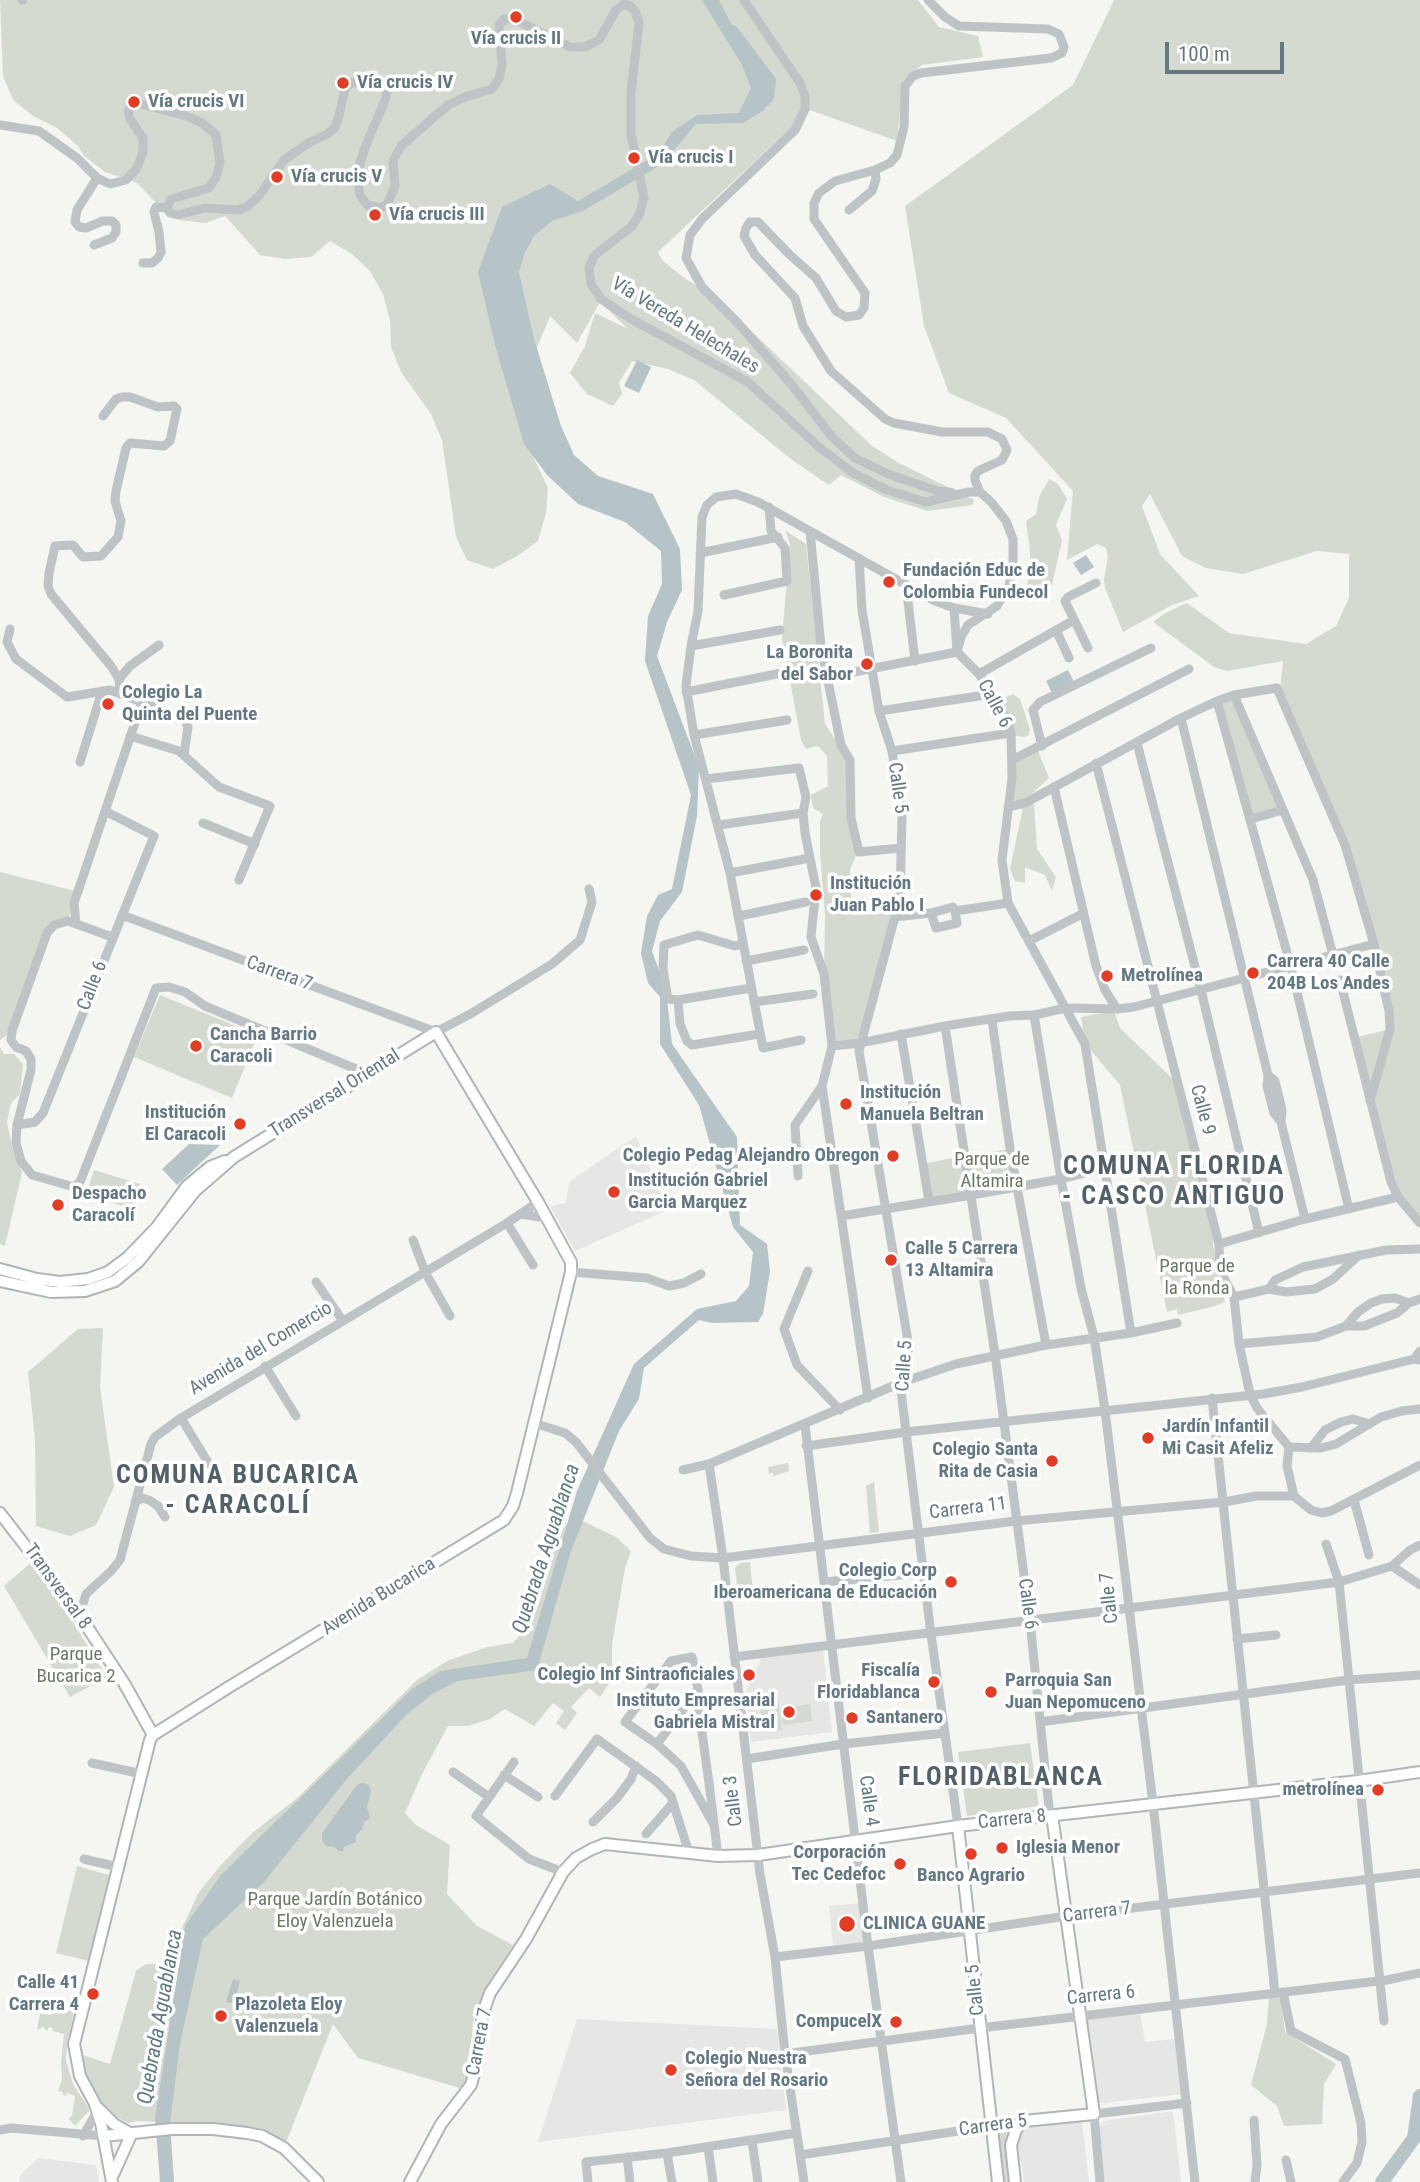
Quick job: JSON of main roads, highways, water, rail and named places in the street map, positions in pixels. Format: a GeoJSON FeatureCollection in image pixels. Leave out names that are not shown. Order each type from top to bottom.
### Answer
{"type":"FeatureCollection","features":[{"type":"Feature","properties":{"kind":"main road","name":"Transversal Oriental"},"geometry":{"type":"LineString","coordinates":[[0,1269],[60,1282],[88,1279],[108,1272],[127,1258],[157,1227],[187,1186],[210,1167],[234,1157],[436,1032],[538,1202],[571,1262],[572,1272]]}},
{"type":"Feature","properties":{"kind":"main road","name":"Transversal Oriental"},"geometry":{"type":"LineString","coordinates":[[0,1281],[51,1292],[85,1291],[115,1280],[138,1262],[195,1191],[234,1157]]}},
{"type":"Feature","properties":{"kind":"main road","name":"Avenida Bucarica"},"geometry":{"type":"LineString","coordinates":[[153,1735],[504,1520],[517,1493],[572,1272]]}},
{"type":"Feature","properties":{"kind":"main road","name":"Transversal 8"},"geometry":{"type":"LineString","coordinates":[[0,1513],[82,1619],[124,1683],[153,1735]]}},
{"type":"Feature","properties":{"kind":"main road"},"geometry":{"type":"LineString","coordinates":[[112,2180],[107,2135],[80,2076],[74,2044],[153,1735]]}},
{"type":"Feature","properties":{"kind":"main road","name":"Carrera 8"},"geometry":{"type":"LineString","coordinates":[[605,1844],[718,1856],[758,1855],[958,1826],[1420,1772]]}},
{"type":"Feature","properties":{"kind":"main road","name":"Calle 6"},"geometry":{"type":"LineString","coordinates":[[1052,1815],[1094,2113]]}},
{"type":"Feature","properties":{"kind":"main road","name":"Calle 5"},"geometry":{"type":"LineString","coordinates":[[958,1826],[998,2182]]}},
{"type":"Feature","properties":{"kind":"main road","name":"Carrera 7"},"geometry":{"type":"LineString","coordinates":[[410,2182],[441,2124],[471,2085],[477,2063],[483,2013],[490,1993],[526,1940],[563,1872],[576,1858],[605,1844]]}},
{"type":"Feature","properties":{"kind":"main road"},"geometry":{"type":"LineString","coordinates":[[95,2104],[114,2124],[130,2134]]}},
{"type":"Feature","properties":{"kind":"main road","name":"Carrera 5"},"geometry":{"type":"LineString","coordinates":[[1015,2182],[1011,2145],[1016,2130],[1024,2121],[1094,2113]]}},
{"type":"Feature","properties":{"kind":"main road"},"geometry":{"type":"LineString","coordinates":[[107,2135],[222,2131],[262,2137],[284,2148],[318,2182]]}},
{"type":"Feature","properties":{"kind":"main road"},"geometry":{"type":"LineString","coordinates":[[112,2180],[130,2134]]}},
{"type":"Feature","properties":{"kind":"waterway","name":"Quebrada Aguablanca"},"geometry":{"type":"LineString","coordinates":[[732,32],[769,81],[767,97],[751,110]]}},
{"type":"Feature","properties":{"kind":"waterway"},"geometry":{"type":"LineString","coordinates":[[1382,2182],[1414,2138],[1420,2096]]}},
{"type":"Feature","properties":{"kind":"place","name":"Vía crucis II"},"geometry":{"type":"Point","coordinates":[516,17]}},
{"type":"Feature","properties":{"kind":"place","name":"Vía crucis IV"},"geometry":{"type":"Point","coordinates":[343,83]}},
{"type":"Feature","properties":{"kind":"place","name":"Vía crucis VI"},"geometry":{"type":"Point","coordinates":[134,102]}},
{"type":"Feature","properties":{"kind":"place","name":"Vía crucis I"},"geometry":{"type":"Point","coordinates":[634,158]}},
{"type":"Feature","properties":{"kind":"place","name":"Vía crucis V"},"geometry":{"type":"Point","coordinates":[277,177]}},
{"type":"Feature","properties":{"kind":"place","name":"Vía crucis III"},"geometry":{"type":"Point","coordinates":[375,215]}},
{"type":"Feature","properties":{"kind":"place","name":"Fundación Educ de Colombia Fundecol"},"geometry":{"type":"Point","coordinates":[889,582]}},
{"type":"Feature","properties":{"kind":"place","name":"La Boronita del Sabor"},"geometry":{"type":"Point","coordinates":[867,664]}},
{"type":"Feature","properties":{"kind":"place","name":"Colegio La Quinta del Puente"},"geometry":{"type":"Point","coordinates":[108,704]}},
{"type":"Feature","properties":{"kind":"place","name":"Institución Juan Pablo I"},"geometry":{"type":"Point","coordinates":[816,895]}},
{"type":"Feature","properties":{"kind":"place","name":"Carrera 40 Calle 204B Los Andes"},"geometry":{"type":"Point","coordinates":[1253,973]}},
{"type":"Feature","properties":{"kind":"place","name":"Metrolínea"},"geometry":{"type":"Point","coordinates":[1107,976]}},
{"type":"Feature","properties":{"kind":"place","name":"Cancha Barrio Caracoli"},"geometry":{"type":"Point","coordinates":[196,1046]}},
{"type":"Feature","properties":{"kind":"place","name":"Institución Manuela Beltran"},"geometry":{"type":"Point","coordinates":[846,1104]}},
{"type":"Feature","properties":{"kind":"place","name":"Institución El Caracoli"},"geometry":{"type":"Point","coordinates":[240,1124]}},
{"type":"Feature","properties":{"kind":"place","name":"Colegio Pedag Alejandro Obregon"},"geometry":{"type":"Point","coordinates":[893,1156]}},
{"type":"Feature","properties":{"kind":"place","name":"Institución Gabriel Garcia Marquez"},"geometry":{"type":"Point","coordinates":[614,1192]}},
{"type":"Feature","properties":{"kind":"place","name":"Despacho Caracolí"},"geometry":{"type":"Point","coordinates":[58,1205]}},
{"type":"Feature","properties":{"kind":"place","name":"Calle 5 Carrera 13 Altamira"},"geometry":{"type":"Point","coordinates":[891,1260]}},
{"type":"Feature","properties":{"kind":"place","name":"Jardín Infantil Mi Casit Afeliz"},"geometry":{"type":"Point","coordinates":[1148,1438]}},
{"type":"Feature","properties":{"kind":"place","name":"Colegio Santa Rita de Casia"},"geometry":{"type":"Point","coordinates":[1052,1461]}},
{"type":"Feature","properties":{"kind":"place","name":"Colegio Corp Iberoamericana de Educación"},"geometry":{"type":"Point","coordinates":[951,1582]}},
{"type":"Feature","properties":{"kind":"place","name":"Colegio Inf Sintraoficiales"},"geometry":{"type":"Point","coordinates":[749,1675]}},
{"type":"Feature","properties":{"kind":"place","name":"Fiscalía Floridablanca"},"geometry":{"type":"Point","coordinates":[934,1682]}},
{"type":"Feature","properties":{"kind":"place","name":"Parroquia San Juan Nepomuceno"},"geometry":{"type":"Point","coordinates":[991,1692]}},
{"type":"Feature","properties":{"kind":"place","name":"Instituto Empresarial Gabriela Mistral"},"geometry":{"type":"Point","coordinates":[789,1712]}},
{"type":"Feature","properties":{"kind":"place","name":"Santanero"},"geometry":{"type":"Point","coordinates":[852,1718]}},
{"type":"Feature","properties":{"kind":"place","name":"metrolínea"},"geometry":{"type":"Point","coordinates":[1378,1790]}},
{"type":"Feature","properties":{"kind":"place","name":"Iglesia Menor"},"geometry":{"type":"Point","coordinates":[1002,1848]}},
{"type":"Feature","properties":{"kind":"place","name":"Banco Agrario"},"geometry":{"type":"Point","coordinates":[971,1854]}},
{"type":"Feature","properties":{"kind":"place","name":"Corporación Tec Cedefoc"},"geometry":{"type":"Point","coordinates":[900,1864]}},
{"type":"Feature","properties":{"kind":"place","name":"CLINICA GUANE"},"geometry":{"type":"Point","coordinates":[847,1924]}},
{"type":"Feature","properties":{"kind":"place","name":"Calle 41 Carrera 4"},"geometry":{"type":"Point","coordinates":[93,1994]}},
{"type":"Feature","properties":{"kind":"place","name":"Plazoleta Eloy Valenzuela"},"geometry":{"type":"Point","coordinates":[221,2016]}},
{"type":"Feature","properties":{"kind":"place","name":"CompucelX"},"geometry":{"type":"Point","coordinates":[896,2022]}},
{"type":"Feature","properties":{"kind":"place","name":"Colegio Nuestra Señora del Rosario"},"geometry":{"type":"Point","coordinates":[671,2070]}},
{"type":"Feature","properties":{"kind":"district","name":"COMUNA FLORIDA - CASCO ANTIGUO"},"geometry":{"type":"Point","coordinates":[1174,1182]}},
{"type":"Feature","properties":{"kind":"district","name":"COMUNA BUCARICA - CARACOLÍ"},"geometry":{"type":"Point","coordinates":[238,1491]}},
{"type":"Feature","properties":{"kind":"district","name":"FLORIDABLANCA"},"geometry":{"type":"Point","coordinates":[1001,1778]}},
{"type":"Feature","properties":{"kind":"park label","name":"Parque de Altamira"},"geometry":{"type":"Point","coordinates":[992,1171]}},
{"type":"Feature","properties":{"kind":"park label","name":"Parque de la Ronda"},"geometry":{"type":"Point","coordinates":[1197,1278]}},
{"type":"Feature","properties":{"kind":"park label","name":"Parque Bucarica 2"},"geometry":{"type":"Point","coordinates":[76,1666]}},
{"type":"Feature","properties":{"kind":"park label","name":"Parque Jardín Botánico Eloy Valenzuela"},"geometry":{"type":"Point","coordinates":[335,1911]}}]}
